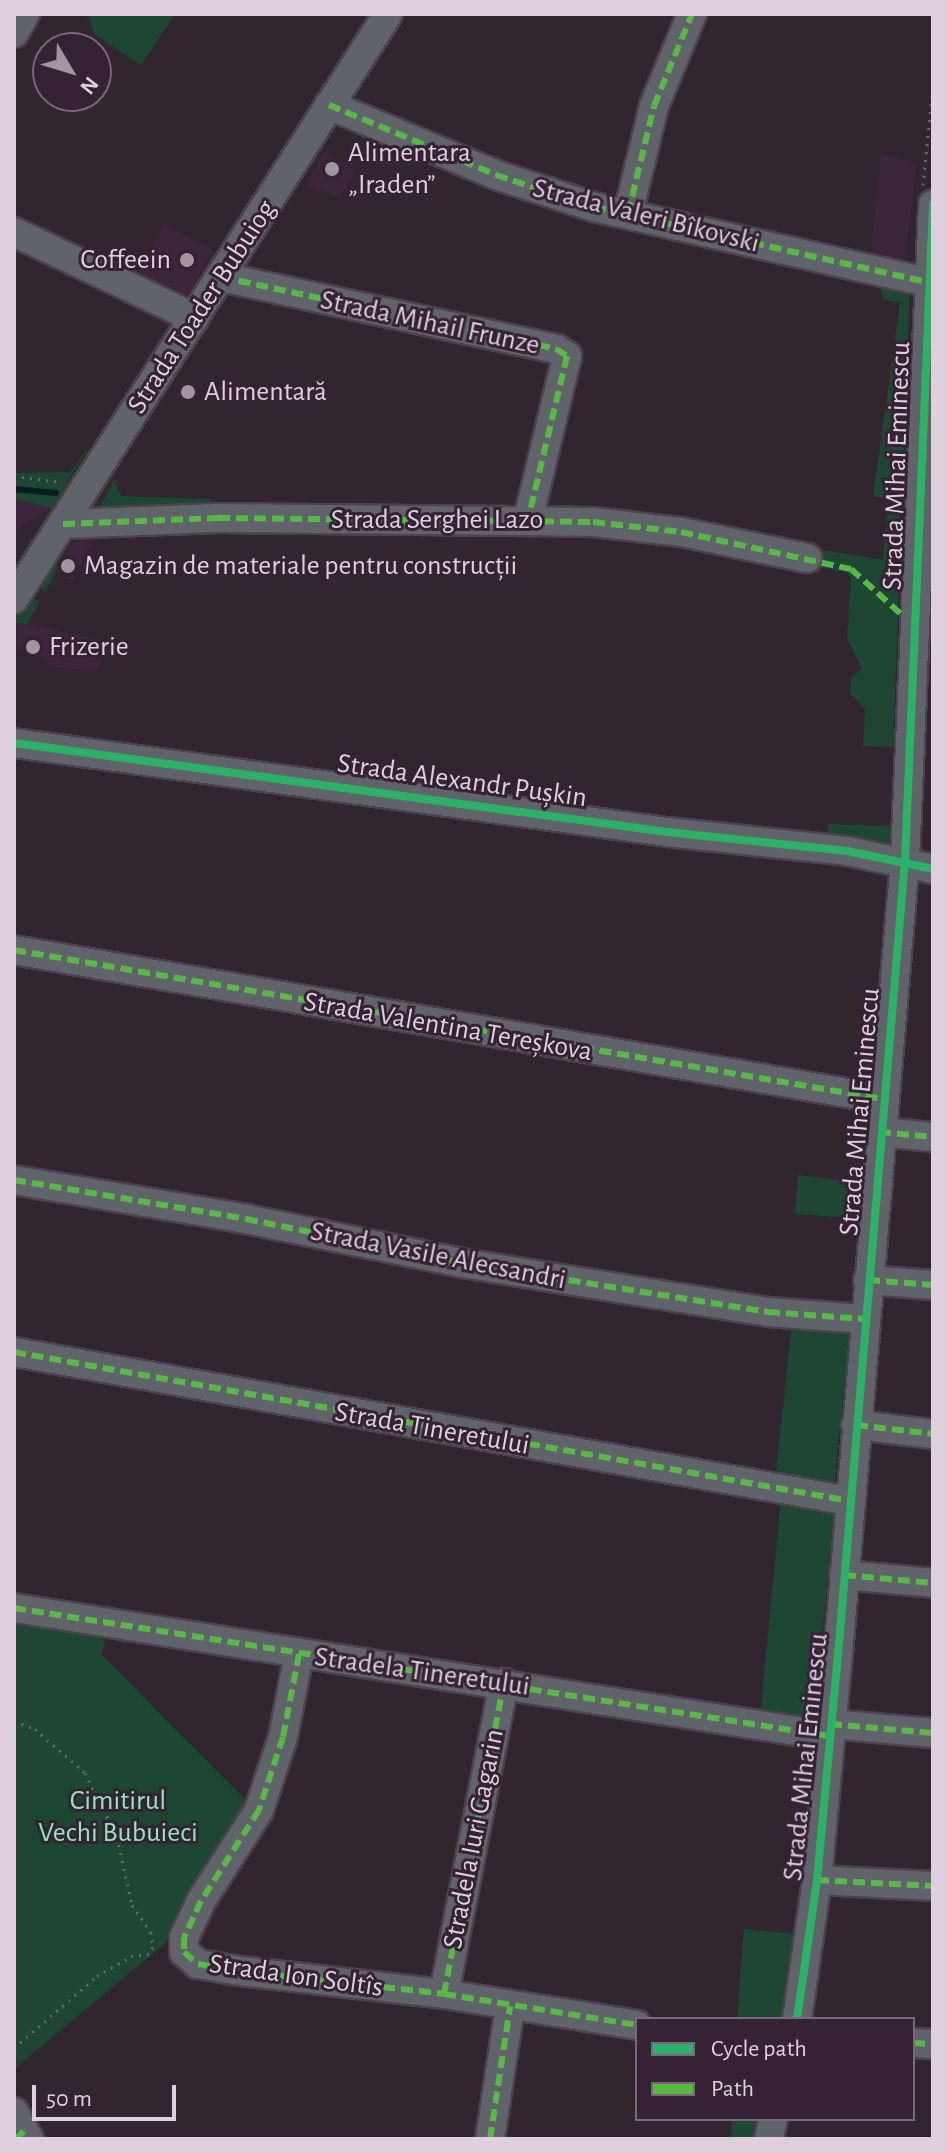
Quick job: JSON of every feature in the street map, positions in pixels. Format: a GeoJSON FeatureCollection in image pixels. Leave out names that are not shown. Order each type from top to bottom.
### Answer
{"type":"FeatureCollection","features":[{"type":"Feature","properties":{"kind":"street"},"geometry":{"type":"LineString","coordinates":[[14,33],[25,14]]}},
{"type":"Feature","properties":{"kind":"street","name":"Strada Toader Bubuiog"},"geometry":{"type":"LineString","coordinates":[[14,599],[388,14]]}},
{"type":"Feature","properties":{"kind":"street"},"geometry":{"type":"LineString","coordinates":[[628,214],[654,106],[692,14]]}},
{"type":"Feature","properties":{"kind":"street","name":"Strada Valeri Bîkovski"},"geometry":{"type":"LineString","coordinates":[[329,105],[496,175],[628,214],[927,282]]}},
{"type":"Feature","properties":{"kind":"street","name":"Strada Mihai Eminescu"},"geometry":{"type":"LineString","coordinates":[[797,2017],[817,1880],[922,653],[927,282],[933,205]]}},
{"type":"Feature","properties":{"kind":"street"},"geometry":{"type":"LineString","coordinates":[[14,232],[195,318]]}},
{"type":"Feature","properties":{"kind":"street","name":"Strada Mihail Frunze"},"geometry":{"type":"LineString","coordinates":[[221,277],[556,349],[567,356],[528,520]]}},
{"type":"Feature","properties":{"kind":"street","name":"Strada Serghei Lazo"},"geometry":{"type":"LineString","coordinates":[[63,524],[218,518],[528,520],[681,532],[807,558]]}},
{"type":"Feature","properties":{"kind":"street","name":"Strada Alexandr Pușkin"},"geometry":{"type":"LineString","coordinates":[[14,743],[905,860],[933,869]]}},
{"type":"Feature","properties":{"kind":"street","name":"Strada Valentina Tereșkova"},"geometry":{"type":"LineString","coordinates":[[14,950],[882,1099]]}},
{"type":"Feature","properties":{"kind":"street"},"geometry":{"type":"LineString","coordinates":[[879,1132],[933,1137]]}},
{"type":"Feature","properties":{"kind":"street","name":"Strada Vasile Alecsandri"},"geometry":{"type":"LineString","coordinates":[[14,1180],[246,1219],[477,1266],[768,1312],[864,1319]]}},
{"type":"Feature","properties":{"kind":"street"},"geometry":{"type":"LineString","coordinates":[[868,1280],[933,1285]]}},
{"type":"Feature","properties":{"kind":"street","name":"Strada Tineretului"},"geometry":{"type":"LineString","coordinates":[[14,1352],[850,1501]]}},
{"type":"Feature","properties":{"kind":"street"},"geometry":{"type":"LineString","coordinates":[[856,1425],[933,1434]]}},
{"type":"Feature","properties":{"kind":"street"},"geometry":{"type":"LineString","coordinates":[[844,1575],[933,1583]]}},
{"type":"Feature","properties":{"kind":"street","name":"Stradela Tineretului"},"geometry":{"type":"LineString","coordinates":[[14,1608],[299,1654],[830,1730],[933,1733]]}},
{"type":"Feature","properties":{"kind":"street","name":"Strada Ion Soltîs"},"geometry":{"type":"LineString","coordinates":[[299,1654],[283,1737],[259,1810],[201,1901],[184,1937],[184,1952],[198,1964],[240,1971],[444,1994],[635,2025]]}},
{"type":"Feature","properties":{"kind":"street","name":"Stradela Iuri Gagarin"},"geometry":{"type":"LineString","coordinates":[[444,1994],[504,1683]]}},
{"type":"Feature","properties":{"kind":"street"},"geometry":{"type":"LineString","coordinates":[[817,1880],[933,1886]]}},
{"type":"Feature","properties":{"kind":"street"},"geometry":{"type":"LineString","coordinates":[[490,2139],[510,2007]]}},
{"type":"Feature","properties":{"kind":"path"},"geometry":{"type":"LineString","coordinates":[[14,476],[74,483]]}},
{"type":"Feature","properties":{"kind":"path"},"geometry":{"type":"LineString","coordinates":[[14,1721],[35,1729],[85,1773],[117,1837],[132,1905],[151,1932],[153,1947],[149,1953],[97,1976],[14,2048]]}},
{"type":"Feature","properties":{"kind":"shaded area"},"geometry":{"type":"Polygon","coordinates":[[[325,152],[355,170],[340,198],[305,185],[325,152]]]}},
{"type":"Feature","properties":{"kind":"shaded area"},"geometry":{"type":"Polygon","coordinates":[[[881,154],[917,163],[903,269],[870,263],[881,154]]]}},
{"type":"Feature","properties":{"kind":"shaded area"},"geometry":{"type":"Polygon","coordinates":[[[164,224],[213,250],[188,295],[138,273],[164,224]]]}},
{"type":"Feature","properties":{"kind":"shaded area"},"geometry":{"type":"Polygon","coordinates":[[[14,499],[52,508],[21,526],[14,539],[14,499]]]}},
{"type":"Feature","properties":{"kind":"shaded area"},"geometry":{"type":"Polygon","coordinates":[[[92,540],[72,582],[55,573],[72,543],[92,540]]]}},
{"type":"Feature","properties":{"kind":"shaded area"},"geometry":{"type":"Polygon","coordinates":[[[17,622],[106,641],[98,671],[47,666],[48,660],[17,649],[17,622]]]}},
{"type":"Feature","properties":{"kind":"green space"},"geometry":{"type":"Polygon","coordinates":[[[67,14],[175,14],[141,65],[112,46],[112,32],[93,32],[89,17],[67,14]]]}},
{"type":"Feature","properties":{"kind":"green space"},"geometry":{"type":"Polygon","coordinates":[[[878,279],[910,289],[893,747],[863,746],[865,710],[850,693],[851,678],[862,669],[847,639],[851,578],[847,572],[811,566],[816,549],[883,560],[888,500],[873,496],[900,303],[883,299],[878,279]]]}},
{"type":"Feature","properties":{"kind":"green space"},"geometry":{"type":"Polygon","coordinates":[[[91,443],[52,508],[14,499],[14,473],[70,472],[91,443]]]}},
{"type":"Feature","properties":{"kind":"green space"},"geometry":{"type":"Polygon","coordinates":[[[114,480],[121,496],[212,499],[204,508],[97,512],[114,480]]]}},
{"type":"Feature","properties":{"kind":"green space"},"geometry":{"type":"Polygon","coordinates":[[[933,494],[933,645],[926,646],[933,494]]]}},
{"type":"Feature","properties":{"kind":"green space"},"geometry":{"type":"Polygon","coordinates":[[[58,554],[64,556],[45,592],[37,583],[58,554]]]}},
{"type":"Feature","properties":{"kind":"green space"},"geometry":{"type":"Polygon","coordinates":[[[28,598],[40,601],[27,624],[14,622],[28,598]]]}},
{"type":"Feature","properties":{"kind":"green space"},"geometry":{"type":"Polygon","coordinates":[[[828,824],[890,826],[890,843],[828,841],[828,824]]]}},
{"type":"Feature","properties":{"kind":"green space"},"geometry":{"type":"Polygon","coordinates":[[[798,1175],[864,1183],[860,1219],[795,1214],[798,1175]]]}},
{"type":"Feature","properties":{"kind":"green space"},"geometry":{"type":"Polygon","coordinates":[[[792,1323],[850,1328],[834,1488],[775,1481],[792,1323]]]}},
{"type":"Feature","properties":{"kind":"green space"},"geometry":{"type":"Polygon","coordinates":[[[781,1497],[835,1506],[814,1720],[760,1717],[781,1497]]]}},
{"type":"Feature","properties":{"kind":"green space","name":"Cimitirul Vechi Bubuieci"},"geometry":{"type":"Polygon","coordinates":[[[14,1613],[71,1622],[106,1642],[101,1654],[251,1805],[164,1944],[14,2069],[14,1613]]]}},
{"type":"Feature","properties":{"kind":"green space"},"geometry":{"type":"Polygon","coordinates":[[[744,1929],[796,1934],[785,2017],[737,2017],[744,1929]]]}},
{"type":"Feature","properties":{"kind":"green space"},"geometry":{"type":"Polygon","coordinates":[[[732,2121],[764,2121],[760,2139],[731,2139],[732,2121]]]}},
{"type":"Feature","properties":{"kind":"waterway"},"geometry":{"type":"LineString","coordinates":[[14,489],[56,493]]}},
{"type":"Feature","properties":{"kind":"waterway"},"geometry":{"type":"LineString","coordinates":[[891,571],[899,572]]}},
{"type":"Feature","properties":{"kind":"marked path"},"geometry":{"type":"LineString","coordinates":[[628,214],[654,106],[692,14]]}},
{"type":"Feature","properties":{"kind":"marked path"},"geometry":{"type":"LineString","coordinates":[[329,105],[496,175],[594,207],[927,282]]}},
{"type":"Feature","properties":{"kind":"marked path"},"geometry":{"type":"LineString","coordinates":[[221,277],[556,349],[567,356],[528,520]]}},
{"type":"Feature","properties":{"kind":"marked path"},"geometry":{"type":"LineString","coordinates":[[63,524],[218,518],[593,522],[681,532],[851,569],[902,615]]}},
{"type":"Feature","properties":{"kind":"marked path"},"geometry":{"type":"LineString","coordinates":[[14,950],[882,1099]]}},
{"type":"Feature","properties":{"kind":"marked path"},"geometry":{"type":"LineString","coordinates":[[879,1132],[933,1137]]}},
{"type":"Feature","properties":{"kind":"marked path"},"geometry":{"type":"LineString","coordinates":[[14,1180],[246,1219],[462,1263],[768,1312],[864,1319]]}},
{"type":"Feature","properties":{"kind":"marked path"},"geometry":{"type":"LineString","coordinates":[[868,1280],[933,1285]]}},
{"type":"Feature","properties":{"kind":"marked path"},"geometry":{"type":"LineString","coordinates":[[14,1352],[850,1501]]}},
{"type":"Feature","properties":{"kind":"marked path"},"geometry":{"type":"LineString","coordinates":[[856,1425],[933,1434]]}},
{"type":"Feature","properties":{"kind":"marked path"},"geometry":{"type":"LineString","coordinates":[[844,1575],[933,1583]]}},
{"type":"Feature","properties":{"kind":"marked path"},"geometry":{"type":"LineString","coordinates":[[14,1608],[829,1736]]}},
{"type":"Feature","properties":{"kind":"marked path"},"geometry":{"type":"LineString","coordinates":[[299,1654],[283,1737],[259,1810],[201,1901],[184,1937],[184,1952],[198,1964],[240,1971],[444,1994],[635,2025]]}},
{"type":"Feature","properties":{"kind":"marked path"},"geometry":{"type":"LineString","coordinates":[[444,1994],[504,1683]]}},
{"type":"Feature","properties":{"kind":"marked path"},"geometry":{"type":"LineString","coordinates":[[830,1724],[933,1733]]}},
{"type":"Feature","properties":{"kind":"marked path"},"geometry":{"type":"LineString","coordinates":[[817,1880],[933,1886]]}},
{"type":"Feature","properties":{"kind":"marked path"},"geometry":{"type":"LineString","coordinates":[[490,2139],[510,2007]]}},
{"type":"Feature","properties":{"kind":"marked path"},"geometry":{"type":"LineString","coordinates":[[915,2043],[933,2044]]}},
{"type":"Feature","properties":{"kind":"marked path"},"geometry":{"type":"LineString","coordinates":[[16,2139],[24,2131]]}},
{"type":"Feature","properties":{"kind":"cycle path"},"geometry":{"type":"LineString","coordinates":[[797,2017],[817,1880],[839,1644],[905,860],[933,205]]}},
{"type":"Feature","properties":{"kind":"cycle path"},"geometry":{"type":"LineString","coordinates":[[14,743],[667,832],[847,851],[933,869]]}},
{"type":"Feature","properties":{"kind":"place","name":"Alimentara „Iraden”"},"geometry":{"type":"Point","coordinates":[332,169]}},
{"type":"Feature","properties":{"kind":"place","name":"Coffeein"},"geometry":{"type":"Point","coordinates":[187,260]}},
{"type":"Feature","properties":{"kind":"place","name":"Alimentară"},"geometry":{"type":"Point","coordinates":[188,392]}},
{"type":"Feature","properties":{"kind":"place","name":"Magazin de materiale pentru construcții"},"geometry":{"type":"Point","coordinates":[68,566]}},
{"type":"Feature","properties":{"kind":"place","name":"Frizerie"},"geometry":{"type":"Point","coordinates":[33,647]}}]}
